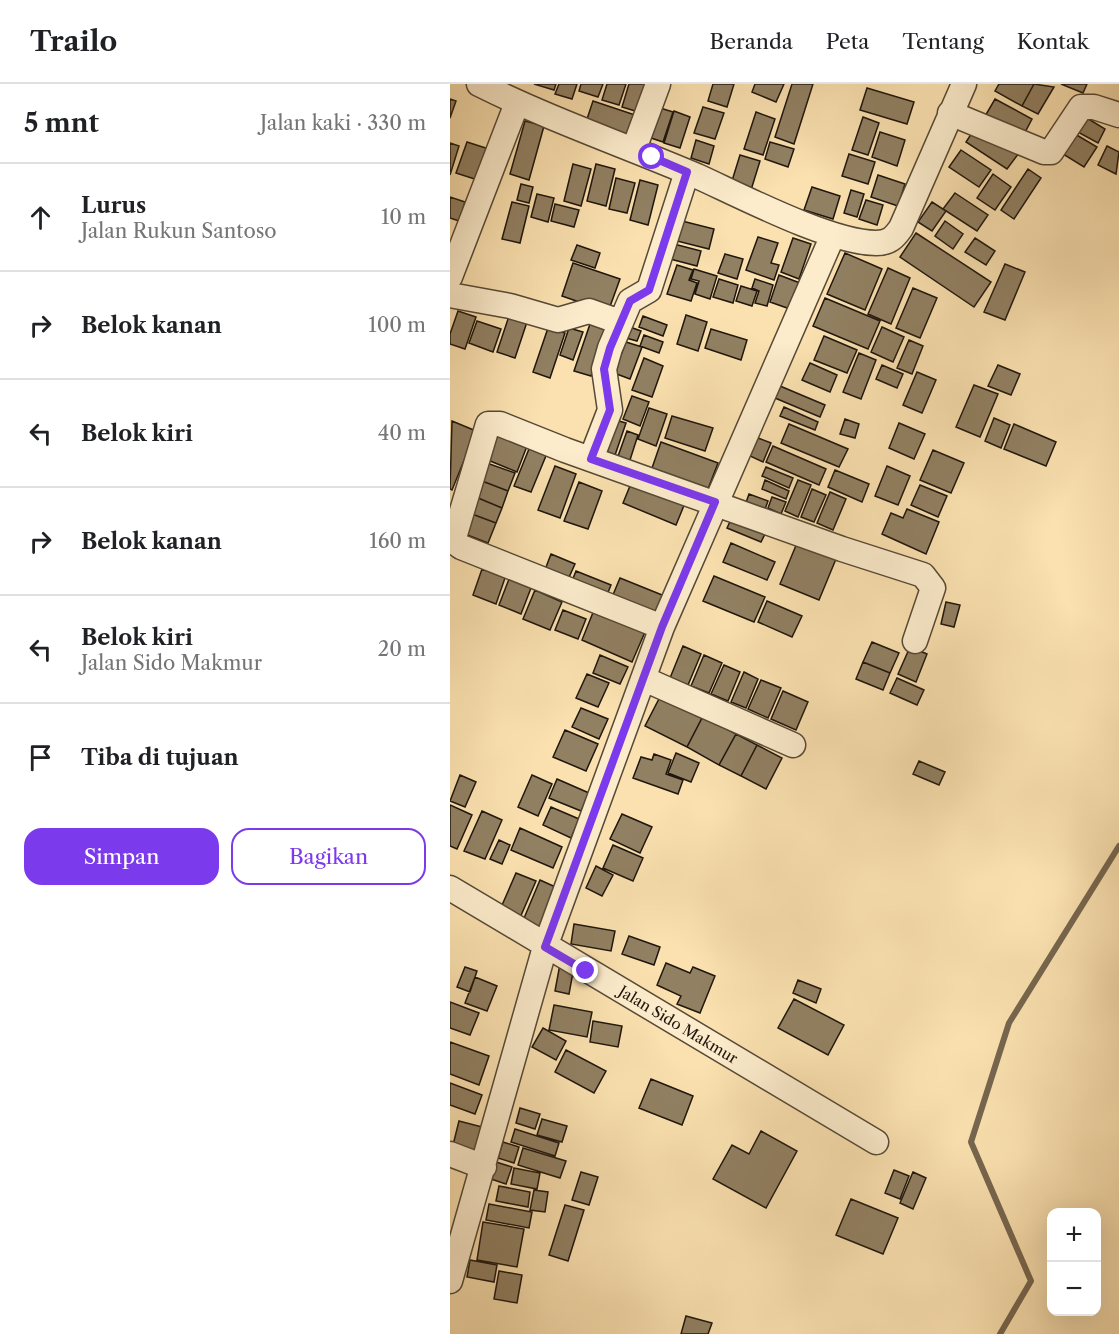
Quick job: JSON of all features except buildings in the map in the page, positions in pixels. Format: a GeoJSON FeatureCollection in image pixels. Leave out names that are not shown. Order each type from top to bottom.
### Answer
{"type":"FeatureCollection","features":[{"type":"Feature","properties":{"kind":"street"},"geometry":{"type":"LineString","coordinates":[[479,84],[517,103],[634,149],[833,235],[874,243],[894,238],[902,228],[964,84]]}},
{"type":"Feature","properties":{"kind":"street"},"geometry":{"type":"LineString","coordinates":[[634,149],[658,84]]}},
{"type":"Feature","properties":{"kind":"street"},"geometry":{"type":"LineString","coordinates":[[450,277],[517,103]]}},
{"type":"Feature","properties":{"kind":"street"},"geometry":{"type":"LineString","coordinates":[[950,113],[1044,152],[1051,152],[1081,107],[1094,107],[1119,115]]}},
{"type":"Feature","properties":{"kind":"street"},"geometry":{"type":"LineString","coordinates":[[591,459],[610,410],[604,369],[620,322],[630,301],[649,290],[687,172]]}},
{"type":"Feature","properties":{"kind":"street"},"geometry":{"type":"LineString","coordinates":[[450,1281],[545,947],[662,627],[833,235]]}},
{"type":"Feature","properties":{"kind":"street"},"geometry":{"type":"LineString","coordinates":[[450,295],[510,306],[558,320],[589,311],[620,322]]}},
{"type":"Feature","properties":{"kind":"street"},"geometry":{"type":"LineString","coordinates":[[662,627],[461,547],[453,541],[488,424],[500,424],[842,549],[923,575],[933,588],[915,641]]}},
{"type":"Feature","properties":{"kind":"street"},"geometry":{"type":"LineString","coordinates":[[644,679],[793,745]]}},
{"type":"Feature","properties":{"kind":"street","name":"Jalan Sido Makmur"},"geometry":{"type":"LineString","coordinates":[[450,888],[545,947],[876,1142]]}},
{"type":"Feature","properties":{"kind":"street"},"geometry":{"type":"LineString","coordinates":[[450,1154],[484,1167]]}},
{"type":"Feature","properties":{"kind":"waterway"},"geometry":{"type":"LineString","coordinates":[[1000,1334],[1031,1281],[971,1142],[1009,1023],[1119,846]]}},
{"type":"Feature","properties":{"kind":"route"},"geometry":{"type":"LineString","coordinates":[[586,971],[545,947],[662,627],[715,502],[591,459],[610,410],[604,369],[610,348],[630,301],[649,290],[687,172],[652,157]]}}]}
